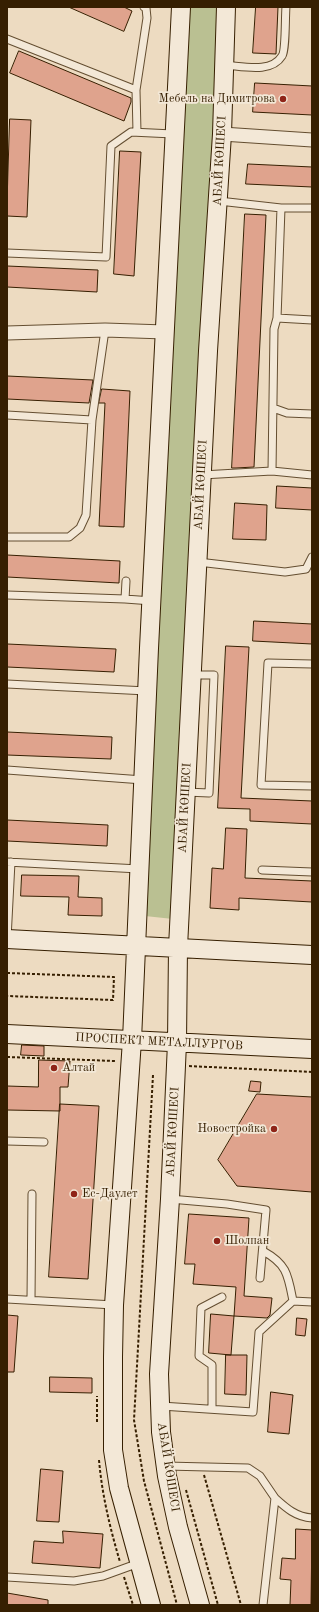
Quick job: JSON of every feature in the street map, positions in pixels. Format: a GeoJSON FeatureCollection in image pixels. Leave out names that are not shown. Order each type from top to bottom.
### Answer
{"type":"FeatureCollection","features":[{"type":"Feature","properties":{"kind":"street"},"geometry":{"type":"LineString","coordinates":[[151,1605],[119,1488],[113,1450],[114,1305],[132,1040],[181,7]]}},
{"type":"Feature","properties":{"kind":"street","name":"АБАЙ КӨШЕСІ"},"geometry":{"type":"LineString","coordinates":[[200,1605],[178,1527],[173,1466],[161,1432],[159,1374],[170,1199],[177,1043],[178,947],[197,562],[222,134],[226,7]]}},
{"type":"Feature","properties":{"kind":"street"},"geometry":{"type":"LineString","coordinates":[[222,134],[312,140]]}},
{"type":"Feature","properties":{"kind":"street"},"geometry":{"type":"LineString","coordinates":[[7,333],[105,330],[165,332]]}},
{"type":"Feature","properties":{"kind":"street"},"geometry":{"type":"LineString","coordinates":[[7,940],[178,947],[312,955]]}},
{"type":"Feature","properties":{"kind":"street","name":"ПРОСПЕКТ МЕТАЛЛУРГОВ"},"geometry":{"type":"LineString","coordinates":[[7,1034],[312,1049]]}},
{"type":"Feature","properties":{"kind":"lane"},"geometry":{"type":"LineString","coordinates":[[137,132],[136,90],[147,18],[146,8],[144,7]]}},
{"type":"Feature","properties":{"kind":"lane"},"geometry":{"type":"LineString","coordinates":[[224,65],[260,68],[274,65],[283,55],[286,7]]}},
{"type":"Feature","properties":{"kind":"lane"},"geometry":{"type":"LineString","coordinates":[[7,39],[136,90]]}},
{"type":"Feature","properties":{"kind":"lane"},"geometry":{"type":"LineString","coordinates":[[7,253],[106,257],[111,146],[131,132],[176,134]]}},
{"type":"Feature","properties":{"kind":"lane"},"geometry":{"type":"LineString","coordinates":[[218,201],[281,208],[312,208]]}},
{"type":"Feature","properties":{"kind":"lane"},"geometry":{"type":"LineString","coordinates":[[272,471],[274,329],[277,318],[281,208]]}},
{"type":"Feature","properties":{"kind":"lane"},"geometry":{"type":"LineString","coordinates":[[277,318],[312,320]]}},
{"type":"Feature","properties":{"kind":"lane"},"geometry":{"type":"LineString","coordinates":[[7,537],[69,537],[80,528],[86,515],[92,420],[105,330]]}},
{"type":"Feature","properties":{"kind":"lane"},"geometry":{"type":"LineString","coordinates":[[273,408],[287,413],[312,414]]}},
{"type":"Feature","properties":{"kind":"lane"},"geometry":{"type":"LineString","coordinates":[[7,415],[92,420]]}},
{"type":"Feature","properties":{"kind":"lane"},"geometry":{"type":"LineString","coordinates":[[202,475],[272,471],[312,475]]}},
{"type":"Feature","properties":{"kind":"lane"},"geometry":{"type":"LineString","coordinates":[[197,562],[285,572],[306,569],[312,557]]}},
{"type":"Feature","properties":{"kind":"lane"},"geometry":{"type":"LineString","coordinates":[[125,598],[126,581]]}},
{"type":"Feature","properties":{"kind":"lane"},"geometry":{"type":"LineString","coordinates":[[7,596],[125,598],[152,601]]}},
{"type":"Feature","properties":{"kind":"lane"},"geometry":{"type":"LineString","coordinates":[[312,664],[268,663],[261,785],[312,786]]}},
{"type":"Feature","properties":{"kind":"lane"},"geometry":{"type":"LineString","coordinates":[[7,684],[148,691]]}},
{"type":"Feature","properties":{"kind":"lane"},"geometry":{"type":"LineString","coordinates":[[7,770],[144,780]]}},
{"type":"Feature","properties":{"kind":"lane"},"geometry":{"type":"LineString","coordinates":[[7,940],[9,862],[139,869]]}},
{"type":"Feature","properties":{"kind":"lane"},"geometry":{"type":"LineString","coordinates":[[262,870],[312,872]]}},
{"type":"Feature","properties":{"kind":"lane"},"geometry":{"type":"LineString","coordinates":[[7,1141],[44,1142]]}},
{"type":"Feature","properties":{"kind":"lane"},"geometry":{"type":"LineString","coordinates":[[31,1299],[32,1194]]}},
{"type":"Feature","properties":{"kind":"lane"},"geometry":{"type":"LineString","coordinates":[[170,1199],[266,1210],[260,1278]]}},
{"type":"Feature","properties":{"kind":"lane"},"geometry":{"type":"LineString","coordinates":[[263,1251],[275,1258],[288,1275],[293,1301]]}},
{"type":"Feature","properties":{"kind":"lane"},"geometry":{"type":"LineString","coordinates":[[212,1409],[212,1365],[199,1356],[201,1308],[222,1296]]}},
{"type":"Feature","properties":{"kind":"lane"},"geometry":{"type":"LineString","coordinates":[[7,1299],[31,1299],[114,1305]]}},
{"type":"Feature","properties":{"kind":"lane"},"geometry":{"type":"LineString","coordinates":[[160,1406],[254,1412],[259,1332],[293,1301],[312,1302]]}},
{"type":"Feature","properties":{"kind":"lane"},"geometry":{"type":"LineString","coordinates":[[173,1466],[248,1468],[260,1476],[275,1498],[288,1510],[303,1518],[312,1518]]}},
{"type":"Feature","properties":{"kind":"lane"},"geometry":{"type":"LineString","coordinates":[[263,1605],[275,1498]]}},
{"type":"Feature","properties":{"kind":"lane"},"geometry":{"type":"LineString","coordinates":[[7,1578],[74,1581],[103,1576],[139,1563]]}},
{"type":"Feature","properties":{"kind":"path"},"geometry":{"type":"LineString","coordinates":[[7,973],[114,977],[113,1000],[7,996]]}},
{"type":"Feature","properties":{"kind":"path"},"geometry":{"type":"LineString","coordinates":[[7,1056],[115,1061],[115,1069]]}},
{"type":"Feature","properties":{"kind":"path"},"geometry":{"type":"LineString","coordinates":[[188,1066],[312,1072]]}},
{"type":"Feature","properties":{"kind":"path"},"geometry":{"type":"LineString","coordinates":[[97,1394],[97,1423]]}},
{"type":"Feature","properties":{"kind":"path"},"geometry":{"type":"LineString","coordinates":[[99,1458],[101,1484],[108,1520],[132,1605]]}},
{"type":"Feature","properties":{"kind":"path"},"geometry":{"type":"LineString","coordinates":[[173,1466],[218,1605]]}},
{"type":"Feature","properties":{"kind":"path"},"geometry":{"type":"LineString","coordinates":[[204,1475],[241,1605]]}},
{"type":"Feature","properties":{"kind":"green space"},"geometry":{"type":"Polygon","coordinates":[[[190,7],[220,7],[173,919],[145,916],[190,7]]]}},
{"type":"Feature","properties":{"kind":"building"},"geometry":{"type":"Polygon","coordinates":[[[69,7],[124,7],[132,11],[124,31],[69,7]]]}},
{"type":"Feature","properties":{"kind":"building"},"geometry":{"type":"Polygon","coordinates":[[[256,7],[278,7],[276,54],[253,53],[256,7]]]}},
{"type":"Feature","properties":{"kind":"building"},"geometry":{"type":"Polygon","coordinates":[[[19,51],[131,98],[124,121],[10,73],[19,51]]]}},
{"type":"Feature","properties":{"kind":"building","name":"Мебель на Димитрова"},"geometry":{"type":"Polygon","coordinates":[[[255,83],[312,86],[312,115],[253,112],[255,83]]]}},
{"type":"Feature","properties":{"kind":"building"},"geometry":{"type":"Polygon","coordinates":[[[10,119],[31,120],[27,217],[7,216],[10,119]]]}},
{"type":"Feature","properties":{"kind":"building"},"geometry":{"type":"Polygon","coordinates":[[[120,151],[141,152],[134,276],[114,274],[120,151]]]}},
{"type":"Feature","properties":{"kind":"building"},"geometry":{"type":"Polygon","coordinates":[[[248,164],[312,167],[312,187],[246,184],[248,164]]]}},
{"type":"Feature","properties":{"kind":"building"},"geometry":{"type":"Polygon","coordinates":[[[245,214],[266,215],[254,467],[232,468],[245,214]]]}},
{"type":"Feature","properties":{"kind":"building"},"geometry":{"type":"Polygon","coordinates":[[[7,266],[98,270],[97,292],[7,287],[7,266]]]}},
{"type":"Feature","properties":{"kind":"building"},"geometry":{"type":"Polygon","coordinates":[[[7,376],[93,380],[89,403],[7,399],[7,376]]]}},
{"type":"Feature","properties":{"kind":"building"},"geometry":{"type":"Polygon","coordinates":[[[102,389],[130,391],[124,527],[99,526],[105,403],[99,403],[102,389]]]}},
{"type":"Feature","properties":{"kind":"building"},"geometry":{"type":"Polygon","coordinates":[[[277,486],[312,488],[312,510],[276,508],[277,486]]]}},
{"type":"Feature","properties":{"kind":"building"},"geometry":{"type":"Polygon","coordinates":[[[235,503],[267,505],[266,540],[233,539],[235,503]]]}},
{"type":"Feature","properties":{"kind":"building"},"geometry":{"type":"Polygon","coordinates":[[[7,555],[120,561],[119,583],[7,577],[7,555]]]}},
{"type":"Feature","properties":{"kind":"building"},"geometry":{"type":"Polygon","coordinates":[[[254,621],[312,624],[312,644],[253,641],[254,621]]]}},
{"type":"Feature","properties":{"kind":"building"},"geometry":{"type":"Polygon","coordinates":[[[7,644],[116,649],[114,672],[7,667],[7,644]]]}},
{"type":"Feature","properties":{"kind":"building"},"geometry":{"type":"Polygon","coordinates":[[[226,646],[249,647],[241,798],[312,801],[312,824],[250,821],[250,809],[218,808],[226,646]]]}},
{"type":"Feature","properties":{"kind":"building"},"geometry":{"type":"Polygon","coordinates":[[[7,732],[112,737],[111,759],[7,755],[7,732]]]}},
{"type":"Feature","properties":{"kind":"building"},"geometry":{"type":"Polygon","coordinates":[[[7,820],[108,825],[107,846],[7,841],[7,820]]]}},
{"type":"Feature","properties":{"kind":"building"},"geometry":{"type":"Polygon","coordinates":[[[226,828],[247,829],[245,878],[312,881],[312,902],[239,898],[239,910],[210,908],[212,868],[223,869],[226,828]]]}},
{"type":"Feature","properties":{"kind":"building"},"geometry":{"type":"Polygon","coordinates":[[[22,875],[79,876],[78,897],[102,898],[102,916],[68,915],[69,897],[21,896],[22,875]]]}},
{"type":"Feature","properties":{"kind":"building"},"geometry":{"type":"Polygon","coordinates":[[[22,1045],[44,1046],[44,1056],[21,1055],[22,1045]]]}},
{"type":"Feature","properties":{"kind":"building"},"geometry":{"type":"Polygon","coordinates":[[[39,1060],[70,1061],[68,1087],[60,1087],[60,1111],[7,1110],[7,1086],[38,1087],[39,1060]]]}},
{"type":"Feature","properties":{"kind":"building"},"geometry":{"type":"Polygon","coordinates":[[[251,1081],[261,1082],[260,1092],[249,1091],[251,1081]]]}},
{"type":"Feature","properties":{"kind":"building","name":"Новостройка"},"geometry":{"type":"Polygon","coordinates":[[[257,1094],[312,1097],[312,1192],[237,1186],[218,1160],[257,1094]]]}},
{"type":"Feature","properties":{"kind":"building","name":"Ес-Даулет"},"geometry":{"type":"Polygon","coordinates":[[[60,1104],[99,1106],[88,1279],[49,1277],[60,1104]]]}},
{"type":"Feature","properties":{"kind":"building","name":"Шолпан"},"geometry":{"type":"Polygon","coordinates":[[[189,1214],[249,1218],[244,1296],[272,1298],[270,1315],[267,1318],[234,1316],[236,1287],[193,1284],[195,1264],[185,1264],[189,1214]]]}},
{"type":"Feature","properties":{"kind":"building"},"geometry":{"type":"Polygon","coordinates":[[[211,1314],[234,1316],[231,1355],[209,1353],[211,1314]]]}},
{"type":"Feature","properties":{"kind":"building"},"geometry":{"type":"Polygon","coordinates":[[[7,1315],[18,1316],[14,1372],[7,1372],[7,1315]]]}},
{"type":"Feature","properties":{"kind":"building"},"geometry":{"type":"Polygon","coordinates":[[[297,1318],[307,1319],[305,1336],[296,1335],[297,1318]]]}},
{"type":"Feature","properties":{"kind":"building"},"geometry":{"type":"Polygon","coordinates":[[[226,1355],[247,1355],[246,1395],[225,1394],[226,1355]]]}},
{"type":"Feature","properties":{"kind":"building"},"geometry":{"type":"Polygon","coordinates":[[[50,1377],[92,1378],[92,1393],[50,1392],[50,1377]]]}},
{"type":"Feature","properties":{"kind":"building"},"geometry":{"type":"Polygon","coordinates":[[[271,1392],[293,1395],[289,1434],[268,1432],[271,1392]]]}},
{"type":"Feature","properties":{"kind":"building"},"geometry":{"type":"Polygon","coordinates":[[[41,1469],[63,1471],[59,1522],[37,1521],[41,1469]]]}},
{"type":"Feature","properties":{"kind":"building"},"geometry":{"type":"Polygon","coordinates":[[[296,1529],[312,1530],[311,1605],[290,1605],[291,1580],[280,1579],[282,1558],[295,1559],[296,1529]]]}},
{"type":"Feature","properties":{"kind":"building"},"geometry":{"type":"Polygon","coordinates":[[[63,1531],[103,1534],[100,1568],[32,1563],[34,1541],[63,1543],[63,1531]]]}},
{"type":"Feature","properties":{"kind":"building"},"geometry":{"type":"Polygon","coordinates":[[[7,1593],[48,1600],[48,1605],[7,1605],[7,1593]]]}},
{"type":"Feature","properties":{"kind":"place","name":"Мебель на Димитрова"},"geometry":{"type":"Point","coordinates":[283,99]}},
{"type":"Feature","properties":{"kind":"place","name":"Алтай"},"geometry":{"type":"Point","coordinates":[54,1068]}},
{"type":"Feature","properties":{"kind":"place","name":"Новостройка"},"geometry":{"type":"Point","coordinates":[274,1129]}},
{"type":"Feature","properties":{"kind":"place","name":"Ес-Даулет"},"geometry":{"type":"Point","coordinates":[74,1194]}},
{"type":"Feature","properties":{"kind":"place","name":"Шолпан"},"geometry":{"type":"Point","coordinates":[217,1241]}}]}
